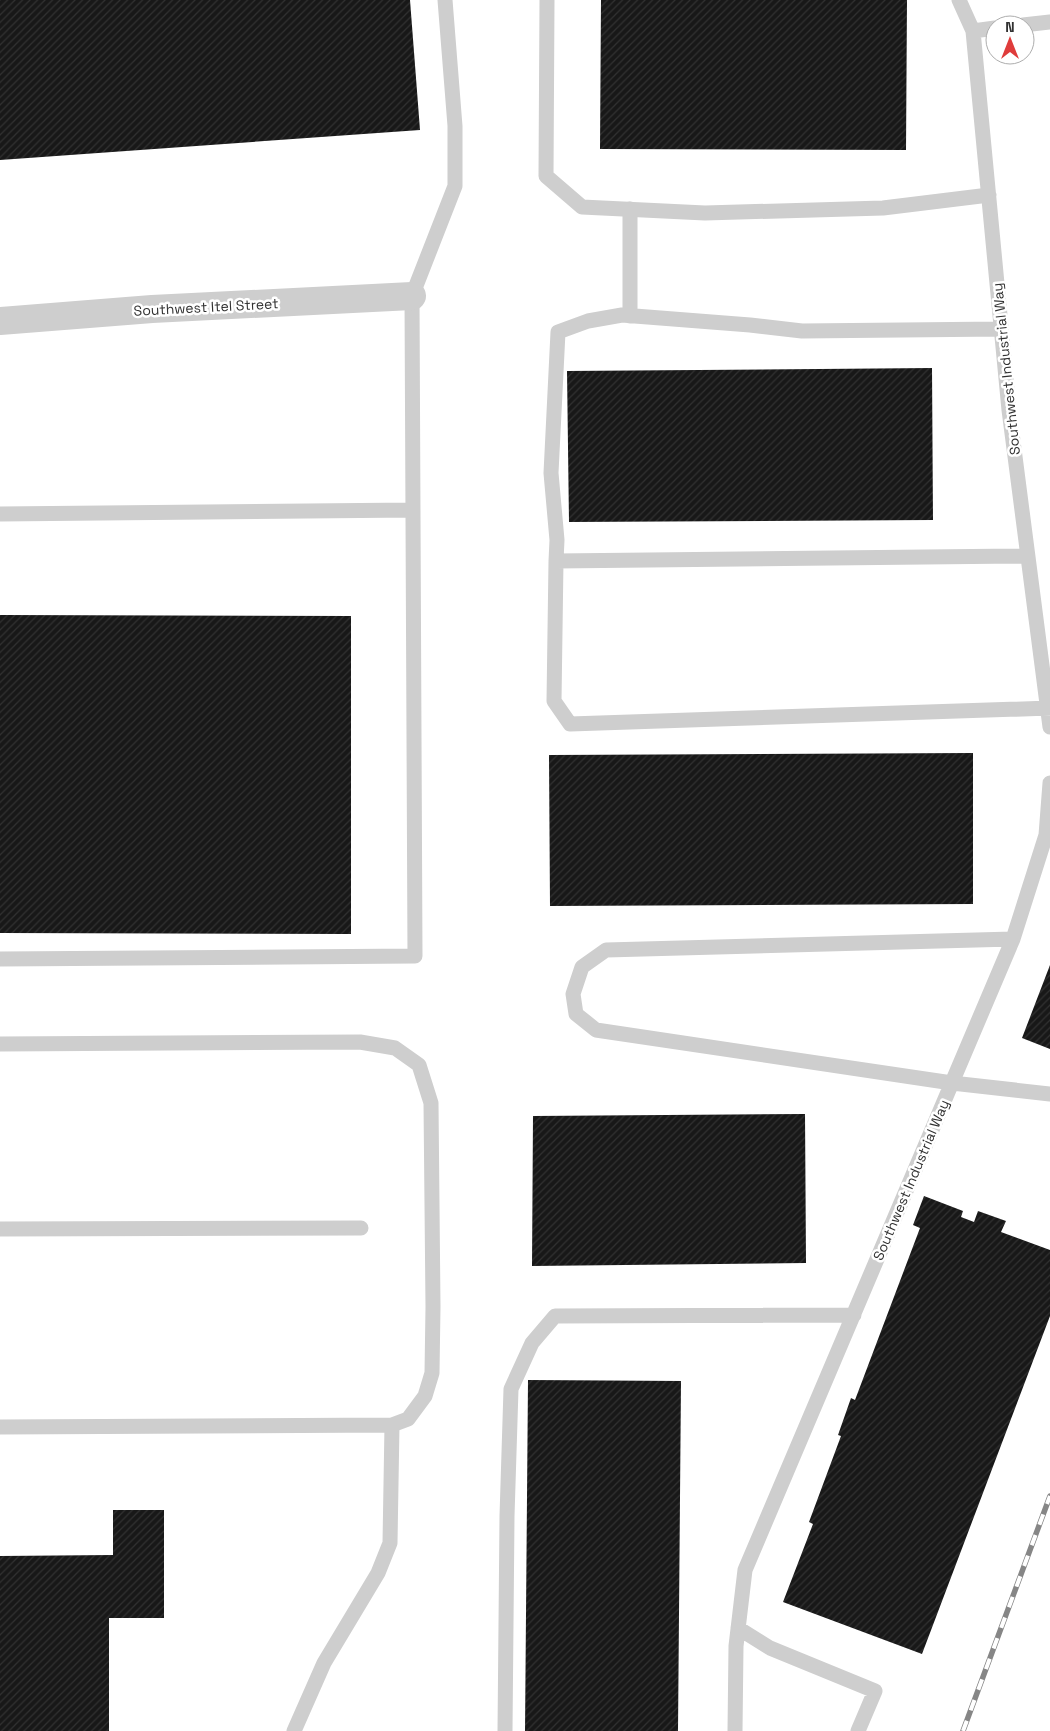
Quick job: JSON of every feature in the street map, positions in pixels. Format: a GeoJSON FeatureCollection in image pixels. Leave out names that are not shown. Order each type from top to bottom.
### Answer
{"type":"FeatureCollection","features":[{"type":"Feature","properties":{"kind":"street","name":"Southwest Itel Street"},"geometry":{"type":"LineString","coordinates":[[0,321],[162,309],[412,296]]}},
{"type":"Feature","properties":{"kind":"lane"},"geometry":{"type":"LineString","coordinates":[[0,959],[416,956],[412,296],[455,186],[455,126],[445,0]]}},
{"type":"Feature","properties":{"kind":"lane"},"geometry":{"type":"LineString","coordinates":[[547,0],[546,176],[582,207],[705,213],[882,208],[989,195]]}},
{"type":"Feature","properties":{"kind":"lane","name":"Southwest Industrial Way"},"geometry":{"type":"LineString","coordinates":[[959,0],[973,31],[1009,410],[1050,727]]}},
{"type":"Feature","properties":{"kind":"lane"},"geometry":{"type":"LineString","coordinates":[[1035,24],[1050,22]]}},
{"type":"Feature","properties":{"kind":"lane"},"geometry":{"type":"LineString","coordinates":[[973,31],[985,29]]}},
{"type":"Feature","properties":{"kind":"lane"},"geometry":{"type":"LineString","coordinates":[[630,209],[630,316]]}},
{"type":"Feature","properties":{"kind":"lane"},"geometry":{"type":"LineString","coordinates":[[1001,329],[802,331],[622,315],[588,321],[558,332],[551,473],[557,540],[554,701],[570,724],[1049,708]]}},
{"type":"Feature","properties":{"kind":"lane"},"geometry":{"type":"LineString","coordinates":[[0,514],[413,510]]}},
{"type":"Feature","properties":{"kind":"lane"},"geometry":{"type":"LineString","coordinates":[[556,561],[1028,556]]}},
{"type":"Feature","properties":{"kind":"lane","name":"Southwest Industrial Way"},"geometry":{"type":"LineString","coordinates":[[735,1731],[736,1646],[745,1570],[1013,939],[1046,835],[1050,783]]}},
{"type":"Feature","properties":{"kind":"lane"},"geometry":{"type":"LineString","coordinates":[[1013,939],[606,950],[582,967],[573,994],[576,1014],[596,1030],[952,1083],[1050,1094]]}},
{"type":"Feature","properties":{"kind":"lane"},"geometry":{"type":"LineString","coordinates":[[0,1044],[360,1042],[395,1048],[419,1065],[431,1103],[433,1307],[432,1372],[426,1396],[408,1419],[392,1425],[0,1427]]}},
{"type":"Feature","properties":{"kind":"lane"},"geometry":{"type":"LineString","coordinates":[[0,1229],[361,1228]]}},
{"type":"Feature","properties":{"kind":"lane"},"geometry":{"type":"LineString","coordinates":[[505,1731],[507,1516],[511,1389],[532,1343],[555,1316],[854,1315]]}},
{"type":"Feature","properties":{"kind":"lane"},"geometry":{"type":"LineString","coordinates":[[294,1731],[324,1663],[378,1573],[390,1543],[392,1425]]}},
{"type":"Feature","properties":{"kind":"lane"},"geometry":{"type":"LineString","coordinates":[[738,1628],[770,1648],[875,1691],[858,1731]]}},
{"type":"Feature","properties":{"kind":"building"},"geometry":{"type":"Polygon","coordinates":[[[0,0],[410,0],[420,130],[0,160],[0,0]]]}},
{"type":"Feature","properties":{"kind":"building"},"geometry":{"type":"Polygon","coordinates":[[[601,0],[907,0],[906,150],[600,149],[601,0]]]}},
{"type":"Feature","properties":{"kind":"building"},"geometry":{"type":"Polygon","coordinates":[[[932,368],[933,520],[569,522],[567,371],[932,368]]]}},
{"type":"Feature","properties":{"kind":"building"},"geometry":{"type":"Polygon","coordinates":[[[0,615],[351,616],[351,934],[0,933],[0,615]]]}},
{"type":"Feature","properties":{"kind":"building"},"geometry":{"type":"Polygon","coordinates":[[[973,753],[973,904],[550,906],[549,755],[973,753]]]}},
{"type":"Feature","properties":{"kind":"building"},"geometry":{"type":"Polygon","coordinates":[[[1050,965],[1050,1049],[1022,1038],[1050,965]]]}},
{"type":"Feature","properties":{"kind":"building"},"geometry":{"type":"Polygon","coordinates":[[[805,1114],[806,1263],[532,1266],[533,1116],[805,1114]]]}},
{"type":"Feature","properties":{"kind":"building"},"geometry":{"type":"Polygon","coordinates":[[[924,1196],[963,1211],[961,1217],[974,1222],[978,1211],[1006,1221],[1001,1232],[1050,1250],[1050,1316],[922,1654],[783,1602],[813,1524],[809,1522],[841,1436],[838,1435],[851,1398],[855,1400],[920,1228],[913,1225],[924,1196]]]}},
{"type":"Feature","properties":{"kind":"building"},"geometry":{"type":"Polygon","coordinates":[[[528,1380],[681,1381],[678,1731],[525,1731],[528,1380]]]}},
{"type":"Feature","properties":{"kind":"building"},"geometry":{"type":"Polygon","coordinates":[[[113,1510],[164,1510],[164,1618],[109,1618],[109,1731],[0,1731],[0,1556],[113,1555],[113,1510]]]}},
{"type":"Feature","properties":{"kind":"railway"},"geometry":{"type":"LineString","coordinates":[[963,1731],[1050,1496]]}}]}
